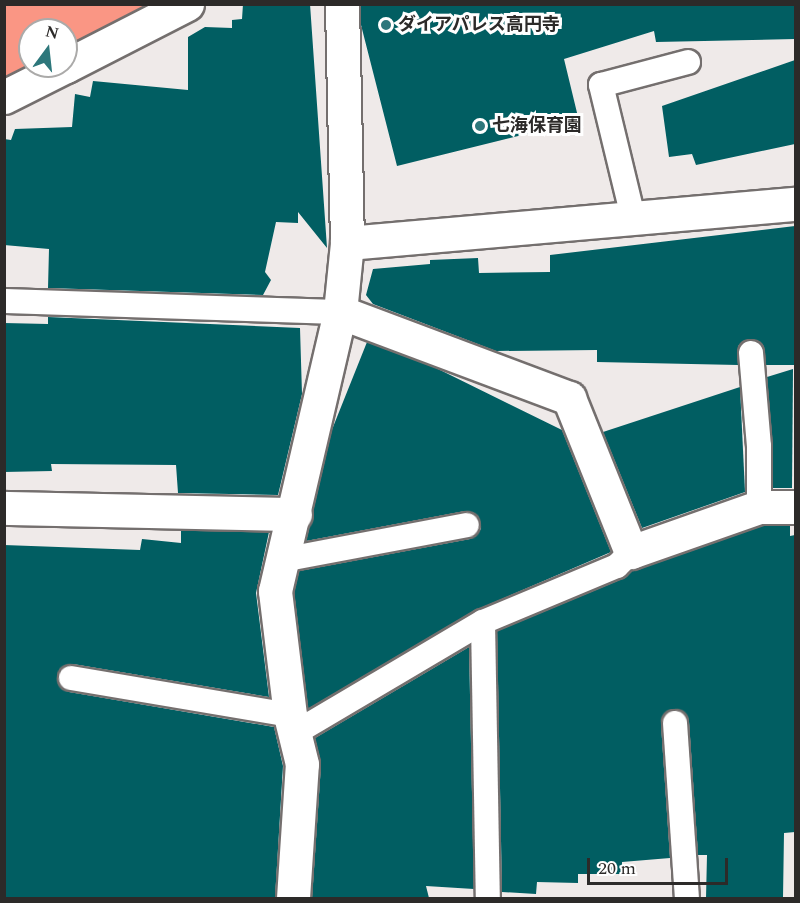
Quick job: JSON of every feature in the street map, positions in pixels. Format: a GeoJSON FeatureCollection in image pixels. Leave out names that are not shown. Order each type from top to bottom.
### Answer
{"type":"FeatureCollection","features":[{"type":"Feature","properties":{"kind":"street"},"geometry":{"type":"LineString","coordinates":[[78,60],[187,4]]}},
{"type":"Feature","properties":{"kind":"street"},"geometry":{"type":"LineString","coordinates":[[293,898],[302,764],[292,724],[275,591],[295,514],[340,312],[347,243],[342,4]]}},
{"type":"Feature","properties":{"kind":"street"},"geometry":{"type":"LineString","coordinates":[[4,97],[42,78]]}},
{"type":"Feature","properties":{"kind":"street"},"geometry":{"type":"LineString","coordinates":[[347,243],[795,204]]}},
{"type":"Feature","properties":{"kind":"street"},"geometry":{"type":"LineString","coordinates":[[340,312],[569,398],[631,552],[759,507],[795,507]]}},
{"type":"Feature","properties":{"kind":"street"},"geometry":{"type":"LineString","coordinates":[[4,508],[295,514]]}},
{"type":"Feature","properties":{"kind":"lane"},"geometry":{"type":"LineString","coordinates":[[633,217],[602,85],[688,62]]}},
{"type":"Feature","properties":{"kind":"lane"},"geometry":{"type":"LineString","coordinates":[[4,301],[340,312]]}},
{"type":"Feature","properties":{"kind":"lane"},"geometry":{"type":"LineString","coordinates":[[752,353],[759,446],[759,507]]}},
{"type":"Feature","properties":{"kind":"lane"},"geometry":{"type":"LineString","coordinates":[[282,560],[467,525]]}},
{"type":"Feature","properties":{"kind":"lane"},"geometry":{"type":"LineString","coordinates":[[71,678],[292,724],[483,622],[616,566],[631,552]]}},
{"type":"Feature","properties":{"kind":"lane"},"geometry":{"type":"LineString","coordinates":[[483,622],[488,898]]}},
{"type":"Feature","properties":{"kind":"lane"},"geometry":{"type":"LineString","coordinates":[[675,723],[687,898]]}},
{"type":"Feature","properties":{"kind":"shaded area"},"geometry":{"type":"Polygon","coordinates":[[[5,5],[158,5],[78,45],[78,18],[18,18],[18,74],[5,83],[5,5]]]}},
{"type":"Feature","properties":{"kind":"building"},"geometry":{"type":"Polygon","coordinates":[[[243,4],[310,4],[327,248],[298,212],[298,223],[276,222],[265,272],[271,280],[263,295],[48,288],[49,249],[4,245],[4,139],[11,140],[15,129],[72,127],[75,94],[90,97],[93,81],[188,90],[188,37],[205,27],[232,28],[232,20],[242,19],[243,4]]]}},
{"type":"Feature","properties":{"kind":"building"},"geometry":{"type":"Polygon","coordinates":[[[361,4],[795,4],[795,39],[656,42],[654,31],[564,59],[579,121],[397,166],[361,25],[361,4]]]}},
{"type":"Feature","properties":{"kind":"building"},"geometry":{"type":"Polygon","coordinates":[[[795,60],[795,144],[696,165],[692,154],[669,157],[662,106],[795,60]]]}},
{"type":"Feature","properties":{"kind":"building"},"geometry":{"type":"Polygon","coordinates":[[[795,226],[794,365],[766,365],[763,345],[750,339],[738,346],[738,365],[597,362],[597,350],[496,351],[373,304],[366,295],[373,269],[430,264],[430,260],[478,258],[479,273],[550,272],[550,255],[795,226]]]}},
{"type":"Feature","properties":{"kind":"building"},"geometry":{"type":"Polygon","coordinates":[[[48,317],[300,328],[302,394],[278,495],[178,493],[176,465],[51,464],[52,471],[4,472],[4,323],[48,324],[48,317]]]}},
{"type":"Feature","properties":{"kind":"building"},"geometry":{"type":"Polygon","coordinates":[[[367,342],[434,367],[562,430],[611,552],[476,610],[308,709],[294,592],[299,571],[470,539],[481,529],[478,516],[465,511],[306,541],[331,432],[367,342]]]}},
{"type":"Feature","properties":{"kind":"building"},"geometry":{"type":"Polygon","coordinates":[[[793,369],[792,488],[773,488],[767,377],[793,369]]]}},
{"type":"Feature","properties":{"kind":"building"},"geometry":{"type":"Polygon","coordinates":[[[740,387],[745,492],[642,528],[603,432],[740,387]]]}},
{"type":"Feature","properties":{"kind":"building"},"geometry":{"type":"Polygon","coordinates":[[[762,526],[790,526],[790,536],[795,535],[795,832],[784,833],[783,898],[706,898],[707,855],[698,855],[689,722],[686,715],[675,709],[667,712],[661,724],[670,858],[622,862],[622,874],[578,874],[578,883],[537,882],[536,894],[502,892],[497,631],[622,579],[633,570],[762,526]]]}},
{"type":"Feature","properties":{"kind":"building"},"geometry":{"type":"Polygon","coordinates":[[[181,530],[269,532],[256,593],[269,697],[73,664],[60,669],[58,682],[69,692],[274,727],[283,766],[275,898],[4,898],[4,545],[140,550],[142,539],[181,543],[181,530]]]}},
{"type":"Feature","properties":{"kind":"building"},"geometry":{"type":"Polygon","coordinates":[[[469,647],[474,889],[426,886],[429,898],[312,898],[321,765],[315,738],[469,647]]]}},
{"type":"Feature","properties":{"kind":"place","name":"ダイアパレス高円寺"},"geometry":{"type":"Point","coordinates":[386,25]}},
{"type":"Feature","properties":{"kind":"place","name":"七海保育園"},"geometry":{"type":"Point","coordinates":[480,126]}}]}
